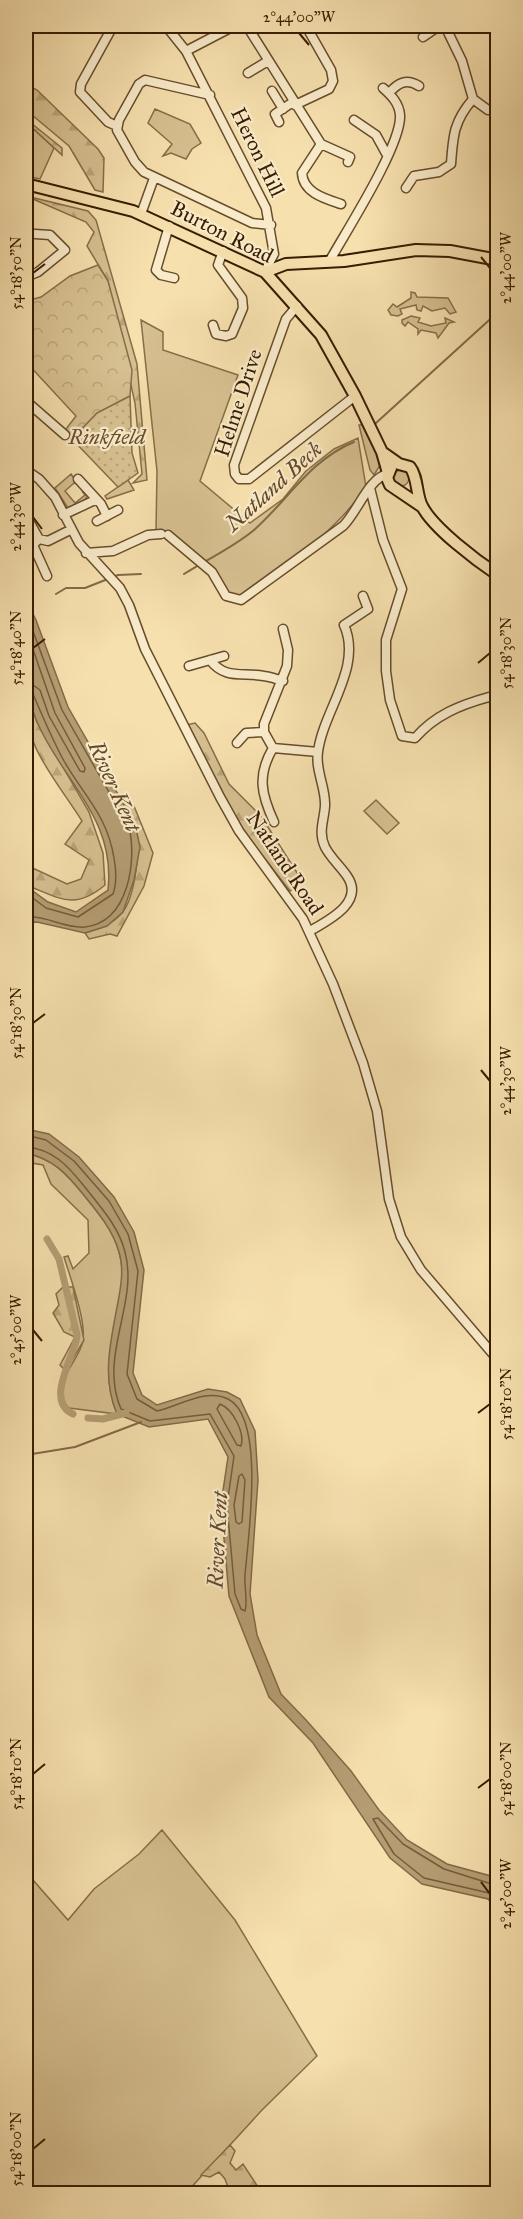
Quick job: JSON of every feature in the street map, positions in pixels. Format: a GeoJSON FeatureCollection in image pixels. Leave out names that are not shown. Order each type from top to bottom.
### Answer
{"type":"FeatureCollection","features":[{"type":"Feature","properties":{"kind":"main road","name":"Burton Road"},"geometry":{"type":"LineString","coordinates":[[26,184],[91,199],[141,214],[265,272],[321,335],[355,396],[382,452],[388,473]]}},
{"type":"Feature","properties":{"kind":"main road"},"geometry":{"type":"LineString","coordinates":[[265,272],[286,264],[329,262],[416,249],[450,251],[498,260]]}},
{"type":"Feature","properties":{"kind":"main road","name":"Burton Road"},"geometry":{"type":"LineString","coordinates":[[382,452],[399,464]]}},
{"type":"Feature","properties":{"kind":"main road"},"geometry":{"type":"LineString","coordinates":[[421,506],[414,474],[410,467],[399,464],[388,473],[388,482],[421,506],[463,549],[498,575]]}},
{"type":"Feature","properties":{"kind":"main road"},"geometry":{"type":"LineString","coordinates":[[396,490],[409,489],[414,482]]}},
{"type":"Feature","properties":{"kind":"street"},"geometry":{"type":"LineString","coordinates":[[112,26],[81,84],[80,92],[108,122],[117,126]]}},
{"type":"Feature","properties":{"kind":"street","name":"Heron Hill"},"geometry":{"type":"LineString","coordinates":[[166,26],[186,51],[245,162],[271,225],[274,254],[265,272]]}},
{"type":"Feature","properties":{"kind":"street"},"geometry":{"type":"LineString","coordinates":[[186,51],[231,26]]}},
{"type":"Feature","properties":{"kind":"street"},"geometry":{"type":"LineString","coordinates":[[247,26],[321,144],[352,160]]}},
{"type":"Feature","properties":{"kind":"street"},"geometry":{"type":"LineString","coordinates":[[279,122],[275,114],[294,103],[329,89],[333,81],[331,70],[306,26]]}},
{"type":"Feature","properties":{"kind":"street"},"geometry":{"type":"LineString","coordinates":[[423,37],[439,26]]}},
{"type":"Feature","properties":{"kind":"street"},"geometry":{"type":"LineString","coordinates":[[446,26],[462,61],[473,99],[488,110],[498,110]]}},
{"type":"Feature","properties":{"kind":"street"},"geometry":{"type":"LineString","coordinates":[[248,73],[268,61]]}},
{"type":"Feature","properties":{"kind":"street","name":"Heron Hill"},"geometry":{"type":"LineString","coordinates":[[210,96],[145,80],[139,84],[117,126],[135,162],[154,178],[252,223],[271,225]]}},
{"type":"Feature","properties":{"kind":"street"},"geometry":{"type":"LineString","coordinates":[[329,262],[387,155],[398,129],[400,115],[393,97],[386,90],[401,82],[419,86]]}},
{"type":"Feature","properties":{"kind":"street"},"geometry":{"type":"LineString","coordinates":[[272,92],[283,109]]}},
{"type":"Feature","properties":{"kind":"street"},"geometry":{"type":"LineString","coordinates":[[406,188],[414,176],[439,172],[451,164],[455,126],[459,115],[473,99]]}},
{"type":"Feature","properties":{"kind":"street"},"geometry":{"type":"LineString","coordinates":[[354,120],[376,135],[387,155]]}},
{"type":"Feature","properties":{"kind":"street"},"geometry":{"type":"LineString","coordinates":[[321,144],[302,173],[302,178],[312,192],[337,204]]}},
{"type":"Feature","properties":{"kind":"street"},"geometry":{"type":"LineString","coordinates":[[141,214],[143,202],[154,178]]}},
{"type":"Feature","properties":{"kind":"street"},"geometry":{"type":"LineString","coordinates":[[169,226],[156,270],[161,275],[174,278]]}},
{"type":"Feature","properties":{"kind":"street"},"geometry":{"type":"LineString","coordinates":[[26,277],[38,272],[65,250],[50,236],[35,234]]}},
{"type":"Feature","properties":{"kind":"street"},"geometry":{"type":"LineString","coordinates":[[213,326],[216,334],[226,336],[232,334],[243,308],[237,289],[218,265],[222,251]]}},
{"type":"Feature","properties":{"kind":"street","name":"Helme Drive"},"geometry":{"type":"LineString","coordinates":[[297,306],[286,319],[234,465],[238,479],[249,479],[355,396]]}},
{"type":"Feature","properties":{"kind":"street"},"geometry":{"type":"LineString","coordinates":[[26,400],[65,435]]}},
{"type":"Feature","properties":{"kind":"street","name":"Natland Road"},"geometry":{"type":"LineString","coordinates":[[26,470],[39,479],[55,497],[70,530],[86,552],[111,578],[129,605],[145,649],[220,797],[239,831],[310,932],[365,1068],[377,1111],[389,1199],[401,1237],[421,1270],[498,1360]]}},
{"type":"Feature","properties":{"kind":"street"},"geometry":{"type":"LineString","coordinates":[[86,552],[113,551],[148,535],[164,534],[202,562],[217,577],[226,596],[241,600],[343,526],[352,518],[372,487],[388,473]]}},
{"type":"Feature","properties":{"kind":"street"},"geometry":{"type":"LineString","coordinates":[[78,479],[101,504],[107,516]]}},
{"type":"Feature","properties":{"kind":"street"},"geometry":{"type":"LineString","coordinates":[[372,487],[396,490]]}},
{"type":"Feature","properties":{"kind":"street"},"geometry":{"type":"LineString","coordinates":[[372,487],[383,540],[402,589],[386,640],[386,671],[390,700],[402,736],[415,738],[436,718],[468,703],[489,697],[498,702]]}},
{"type":"Feature","properties":{"kind":"street"},"geometry":{"type":"LineString","coordinates":[[63,515],[95,500]]}},
{"type":"Feature","properties":{"kind":"street"},"geometry":{"type":"LineString","coordinates":[[97,521],[118,510]]}},
{"type":"Feature","properties":{"kind":"street"},"geometry":{"type":"LineString","coordinates":[[26,516],[39,538],[48,541],[70,530]]}},
{"type":"Feature","properties":{"kind":"street"},"geometry":{"type":"LineString","coordinates":[[39,538],[33,545],[34,552],[47,576]]}},
{"type":"Feature","properties":{"kind":"street"},"geometry":{"type":"LineString","coordinates":[[310,932],[348,906],[353,893],[349,879],[325,847],[321,834],[325,807],[318,752],[345,672],[349,635],[344,625],[368,609],[363,596]]}},
{"type":"Feature","properties":{"kind":"street"},"geometry":{"type":"LineString","coordinates":[[273,748],[264,732],[267,714],[283,681],[288,650],[283,629]]}},
{"type":"Feature","properties":{"kind":"street"},"geometry":{"type":"LineString","coordinates":[[189,666],[224,656]]}},
{"type":"Feature","properties":{"kind":"street"},"geometry":{"type":"LineString","coordinates":[[210,660],[222,672],[240,676],[263,675],[283,681]]}},
{"type":"Feature","properties":{"kind":"street"},"geometry":{"type":"LineString","coordinates":[[237,742],[246,734],[264,732]]}},
{"type":"Feature","properties":{"kind":"street"},"geometry":{"type":"LineString","coordinates":[[273,748],[318,752]]}},
{"type":"Feature","properties":{"kind":"street"},"geometry":{"type":"LineString","coordinates":[[273,748],[262,769],[261,785],[273,822]]}},
{"type":"Feature","properties":{"kind":"green space"},"geometry":{"type":"Polygon","coordinates":[[[26,84],[37,90],[98,149],[104,158],[103,192],[95,190],[69,146],[26,110],[26,84]]]}},
{"type":"Feature","properties":{"kind":"green space"},"geometry":{"type":"Polygon","coordinates":[[[155,109],[190,124],[201,143],[192,149],[186,159],[171,153],[163,156],[172,144],[148,123],[155,109]]]}},
{"type":"Feature","properties":{"kind":"green space"},"geometry":{"type":"Polygon","coordinates":[[[26,119],[62,148],[62,155],[26,122],[26,119]]]}},
{"type":"Feature","properties":{"kind":"green space"},"geometry":{"type":"Polygon","coordinates":[[[26,122],[54,148],[40,179],[26,176],[26,122]]]}},
{"type":"Feature","properties":{"kind":"green space"},"geometry":{"type":"Polygon","coordinates":[[[26,196],[88,211],[96,220],[137,364],[147,480],[133,483],[142,474],[135,403],[108,281],[87,246],[94,232],[86,222],[26,196]]]}},
{"type":"Feature","properties":{"kind":"green space"},"geometry":{"type":"Polygon","coordinates":[[[98,265],[108,281],[132,370],[130,396],[97,413],[72,439],[66,429],[76,416],[26,362],[26,301],[41,297],[70,276],[98,265]]]}},
{"type":"Feature","properties":{"kind":"green space"},"geometry":{"type":"Polygon","coordinates":[[[411,292],[417,297],[448,298],[456,312],[450,314],[445,308],[432,311],[423,306],[421,311],[417,310],[416,305],[400,309],[402,314],[398,316],[391,315],[388,310],[393,304],[397,307],[411,298],[411,292]]]}},
{"type":"Feature","properties":{"kind":"green space"},"geometry":{"type":"Polygon","coordinates":[[[411,316],[420,318],[418,322],[431,326],[446,323],[445,318],[454,322],[449,323],[438,338],[436,333],[421,330],[418,334],[418,329],[408,322],[405,326],[402,320],[411,316]]]}},
{"type":"Feature","properties":{"kind":"green space"},"geometry":{"type":"Polygon","coordinates":[[[141,320],[163,332],[163,350],[238,375],[200,481],[250,523],[283,499],[306,471],[334,449],[358,438],[366,487],[354,504],[293,560],[243,597],[227,592],[220,577],[175,536],[156,531],[157,471],[141,320]]]}},
{"type":"Feature","properties":{"kind":"green space","name":"Rinkfield"},"geometry":{"type":"Polygon","coordinates":[[[130,396],[132,453],[138,473],[118,487],[72,439],[97,413],[130,396]]]}},
{"type":"Feature","properties":{"kind":"green space"},"geometry":{"type":"Polygon","coordinates":[[[359,425],[362,425],[382,462],[374,475],[370,470],[359,425]]]}},
{"type":"Feature","properties":{"kind":"green space"},"geometry":{"type":"Polygon","coordinates":[[[401,470],[407,472],[409,478],[407,484],[401,486],[395,484],[393,478],[395,472],[401,470]]]}},
{"type":"Feature","properties":{"kind":"green space"},"geometry":{"type":"Polygon","coordinates":[[[71,474],[78,484],[74,483],[65,491],[75,503],[85,495],[82,491],[87,496],[85,500],[68,508],[55,488],[71,474]]]}},
{"type":"Feature","properties":{"kind":"green space"},"geometry":{"type":"Polygon","coordinates":[[[128,480],[134,490],[107,499],[105,496],[128,480]]]}},
{"type":"Feature","properties":{"kind":"green space"},"geometry":{"type":"Polygon","coordinates":[[[26,692],[37,722],[89,812],[103,853],[105,885],[84,898],[67,900],[58,898],[26,885],[26,865],[67,884],[81,879],[89,860],[65,844],[82,821],[51,776],[34,744],[25,710],[26,692]]]}},
{"type":"Feature","properties":{"kind":"green space"},"geometry":{"type":"Polygon","coordinates":[[[195,723],[204,733],[229,784],[261,816],[303,882],[290,891],[245,833],[221,794],[186,725],[195,723]]]}},
{"type":"Feature","properties":{"kind":"green space"},"geometry":{"type":"Polygon","coordinates":[[[118,798],[134,806],[153,853],[144,886],[117,936],[110,934],[89,939],[85,933],[113,921],[126,907],[136,871],[137,833],[132,818],[118,798]]]}},
{"type":"Feature","properties":{"kind":"green space"},"geometry":{"type":"Polygon","coordinates":[[[376,800],[399,823],[387,834],[364,811],[376,800]]]}},
{"type":"Feature","properties":{"kind":"green space"},"geometry":{"type":"Polygon","coordinates":[[[26,1153],[44,1159],[65,1173],[109,1228],[119,1252],[122,1290],[109,1370],[111,1392],[117,1414],[69,1408],[63,1399],[61,1391],[63,1382],[83,1340],[77,1298],[64,1257],[68,1256],[73,1269],[89,1253],[88,1220],[51,1184],[43,1165],[26,1162],[26,1153]]]}},
{"type":"Feature","properties":{"kind":"green space"},"geometry":{"type":"Polygon","coordinates":[[[63,1287],[73,1287],[84,1340],[66,1371],[60,1365],[75,1337],[64,1332],[53,1313],[59,1305],[56,1294],[63,1287]]]}},
{"type":"Feature","properties":{"kind":"green space"},"geometry":{"type":"Polygon","coordinates":[[[162,1830],[235,1920],[317,2056],[262,2110],[186,2193],[26,2193],[26,1872],[68,1920],[94,1889],[139,1854],[162,1830]]]}},
{"type":"Feature","properties":{"kind":"green space"},"geometry":{"type":"Polygon","coordinates":[[[230,2145],[235,2151],[230,2163],[236,2170],[243,2164],[262,2193],[230,2193],[225,2179],[219,2172],[210,2177],[201,2175],[230,2145]]]}},
{"type":"Feature","properties":{"kind":"water"},"geometry":{"type":"Polygon","coordinates":[[[26,600],[36,620],[68,707],[135,824],[140,847],[134,880],[123,912],[107,926],[85,933],[37,922],[26,923],[26,886],[48,902],[76,912],[108,890],[108,865],[104,842],[96,821],[48,743],[32,707],[25,662],[26,600]]]}},
{"type":"Feature","properties":{"kind":"water"},"geometry":{"type":"Polygon","coordinates":[[[26,1129],[49,1134],[79,1157],[114,1197],[134,1232],[144,1270],[133,1373],[142,1395],[157,1405],[208,1389],[227,1392],[240,1399],[255,1431],[258,1480],[250,1594],[257,1635],[281,1694],[351,1771],[379,1810],[407,1840],[447,1864],[491,1876],[497,1881],[497,1909],[488,1899],[422,1884],[390,1858],[313,1743],[269,1697],[229,1596],[221,1504],[228,1457],[208,1419],[149,1427],[117,1414],[109,1386],[108,1372],[110,1344],[121,1283],[119,1252],[104,1221],[71,1180],[51,1163],[26,1153],[26,1129]]]}},
{"type":"Feature","properties":{"kind":"waterway","name":"Natland Beck"},"geometry":{"type":"LineString","coordinates":[[376,423],[498,312]]}},
{"type":"Feature","properties":{"kind":"waterway","name":"Natland Beck"},"geometry":{"type":"LineString","coordinates":[[184,574],[229,548],[254,530],[312,470],[338,450],[354,442]]}},
{"type":"Feature","properties":{"kind":"waterway","name":"Natland Beck"},"geometry":{"type":"LineString","coordinates":[[56,594],[66,588],[85,588],[118,575],[141,574]]}},
{"type":"Feature","properties":{"kind":"waterway"},"geometry":{"type":"LineString","coordinates":[[47,1239],[59,1259],[77,1335],[61,1388],[61,1398],[65,1407],[73,1414]]}},
{"type":"Feature","properties":{"kind":"waterway"},"geometry":{"type":"LineString","coordinates":[[88,1418],[103,1419],[126,1413]]}},
{"type":"Feature","properties":{"kind":"waterway"},"geometry":{"type":"LineString","coordinates":[[26,1455],[75,1447],[141,1422]]}},
{"type":"Feature","properties":{"kind":"water label","name":"River Kent"},"geometry":{"type":"Point","coordinates":[115,786]}},
{"type":"Feature","properties":{"kind":"water label","name":"River Kent"},"geometry":{"type":"Point","coordinates":[217,1540]}}]}
